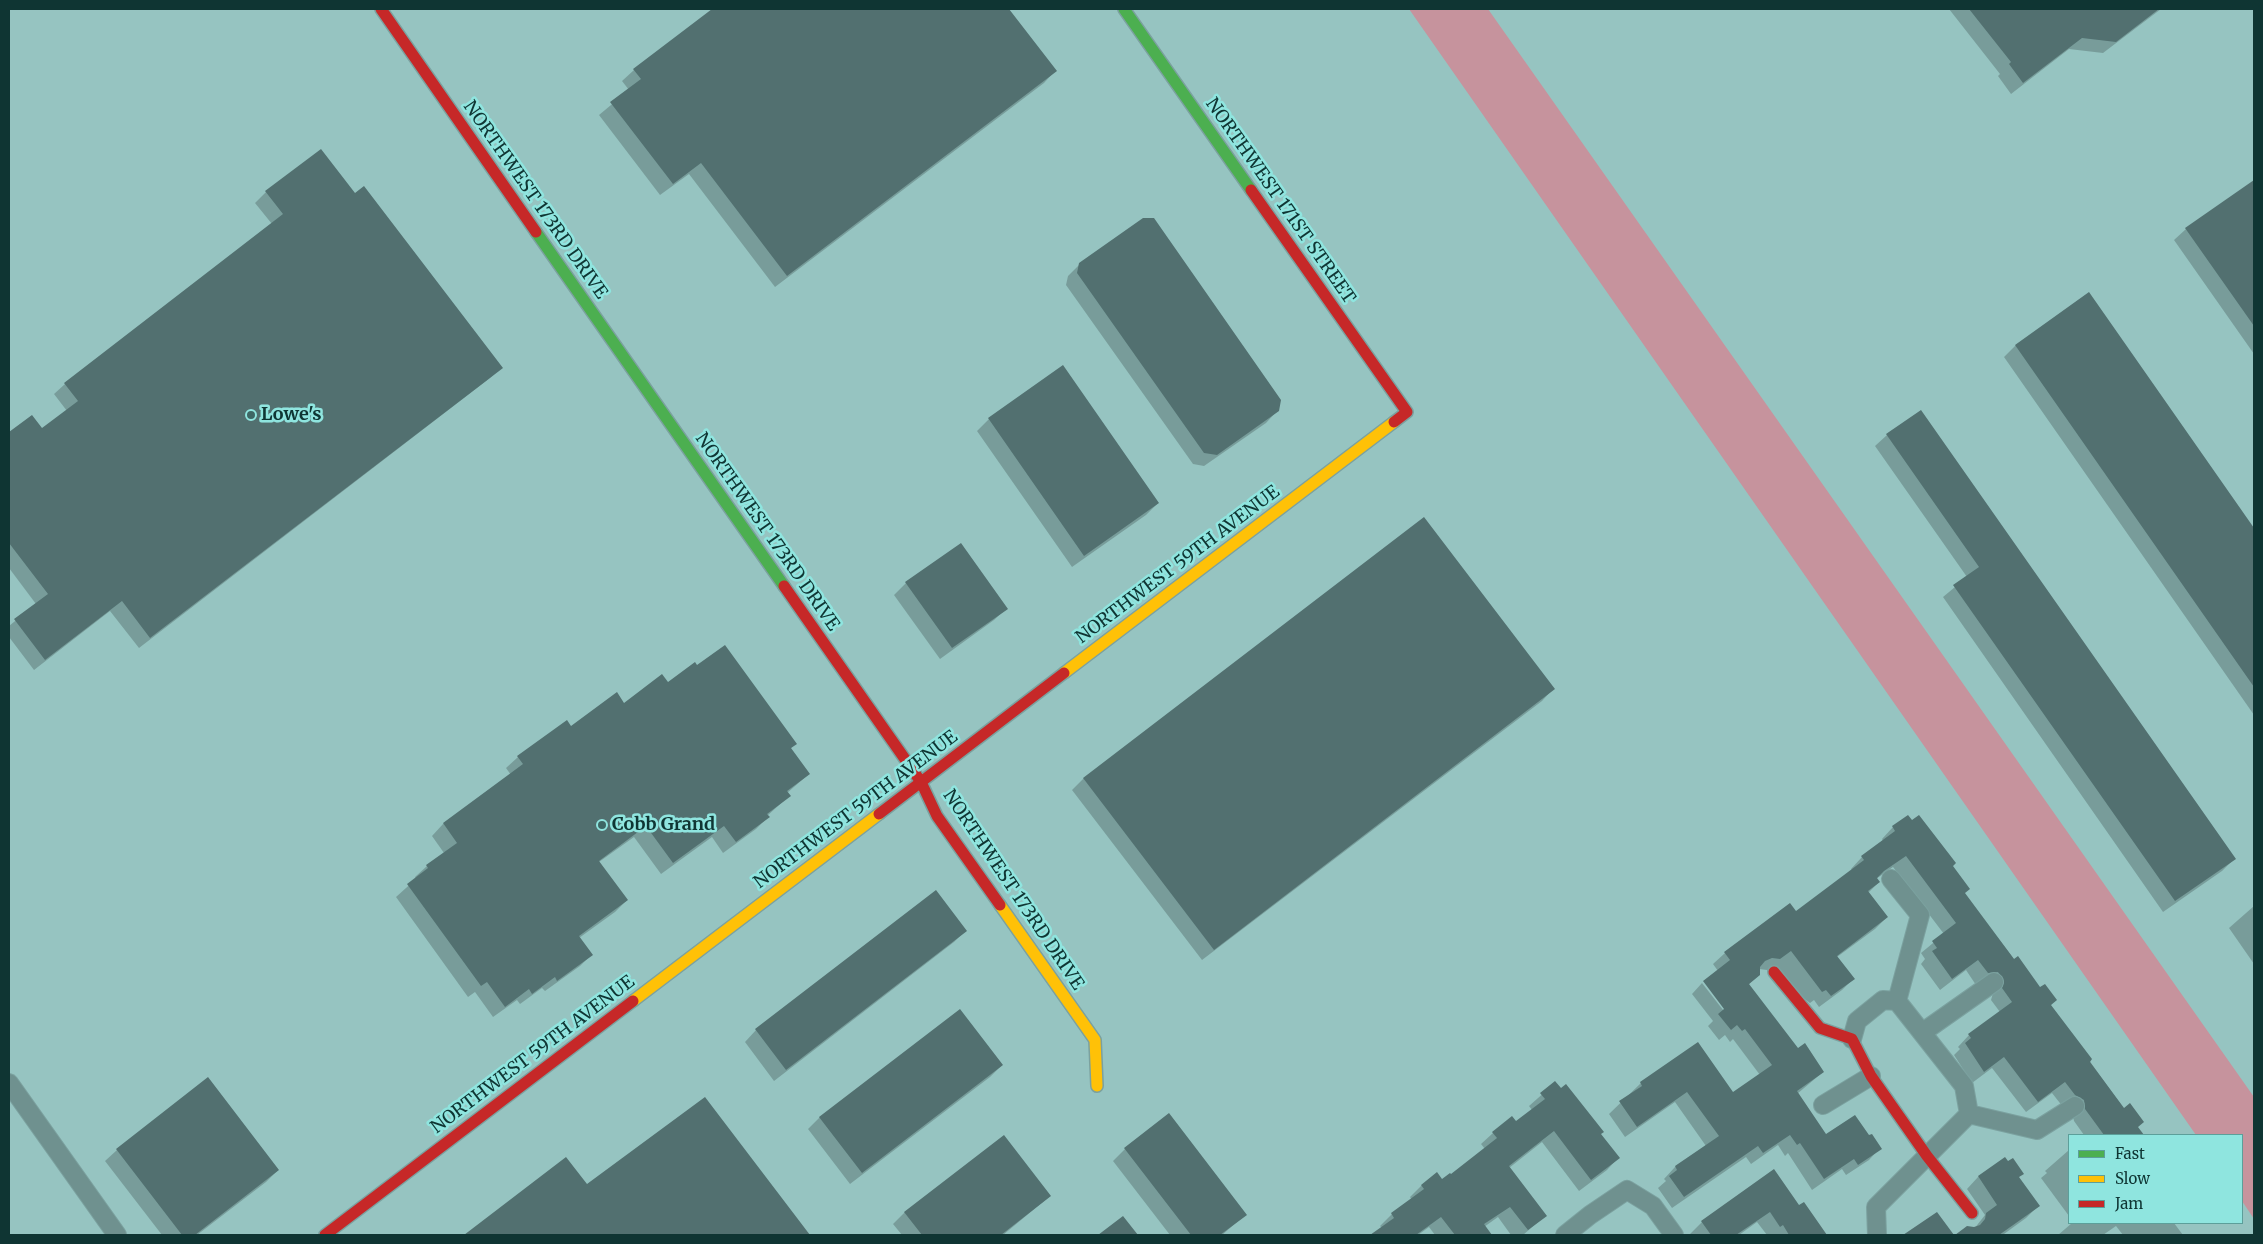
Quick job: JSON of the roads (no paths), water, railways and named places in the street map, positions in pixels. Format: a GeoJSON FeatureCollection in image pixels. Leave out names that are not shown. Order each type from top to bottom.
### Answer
{"type":"FeatureCollection","features":[{"type":"Feature","properties":{"kind":"street","name":"NORTHWEST 173RD DRIVE"},"geometry":{"type":"LineString","coordinates":[[381,9],[921,782],[937,816],[1095,1040],[1097,1086]]}},
{"type":"Feature","properties":{"kind":"street","name":"NORTHWEST 171ST STREET"},"geometry":{"type":"LineString","coordinates":[[1124,9],[1407,412]]}},
{"type":"Feature","properties":{"kind":"street","name":"NORTHWEST 59TH AVENUE"},"geometry":{"type":"LineString","coordinates":[[325,1235],[1407,412]]}},
{"type":"Feature","properties":{"kind":"street"},"geometry":{"type":"LineString","coordinates":[[1891,879],[1920,916],[1897,1001]]}},
{"type":"Feature","properties":{"kind":"street"},"geometry":{"type":"LineString","coordinates":[[1774,972],[1820,1028],[1852,1038]]}},
{"type":"Feature","properties":{"kind":"street"},"geometry":{"type":"LineString","coordinates":[[1923,1032],[1994,982]]}},
{"type":"Feature","properties":{"kind":"street"},"geometry":{"type":"LineString","coordinates":[[1969,1114],[1964,1086],[1897,1001],[1883,1000],[1857,1021],[1852,1038],[1871,1076],[1927,1156],[1972,1213]]}},
{"type":"Feature","properties":{"kind":"street"},"geometry":{"type":"LineString","coordinates":[[1823,1105],[1871,1076]]}},
{"type":"Feature","properties":{"kind":"street"},"geometry":{"type":"LineString","coordinates":[[9,1084],[117,1235]]}},
{"type":"Feature","properties":{"kind":"street"},"geometry":{"type":"LineString","coordinates":[[1969,1114],[2037,1130],[2075,1106]]}},
{"type":"Feature","properties":{"kind":"street"},"geometry":{"type":"LineString","coordinates":[[1878,1235],[1876,1207],[1969,1114]]}},
{"type":"Feature","properties":{"kind":"street"},"geometry":{"type":"LineString","coordinates":[[1566,1235],[1590,1214],[1627,1190],[1653,1206],[1674,1235]]}},
{"type":"Feature","properties":{"kind":"place","name":"Lowe's"},"geometry":{"type":"Point","coordinates":[251,415]}},
{"type":"Feature","properties":{"kind":"place","name":"Cobb Grand"},"geometry":{"type":"Point","coordinates":[602,825]}}]}
